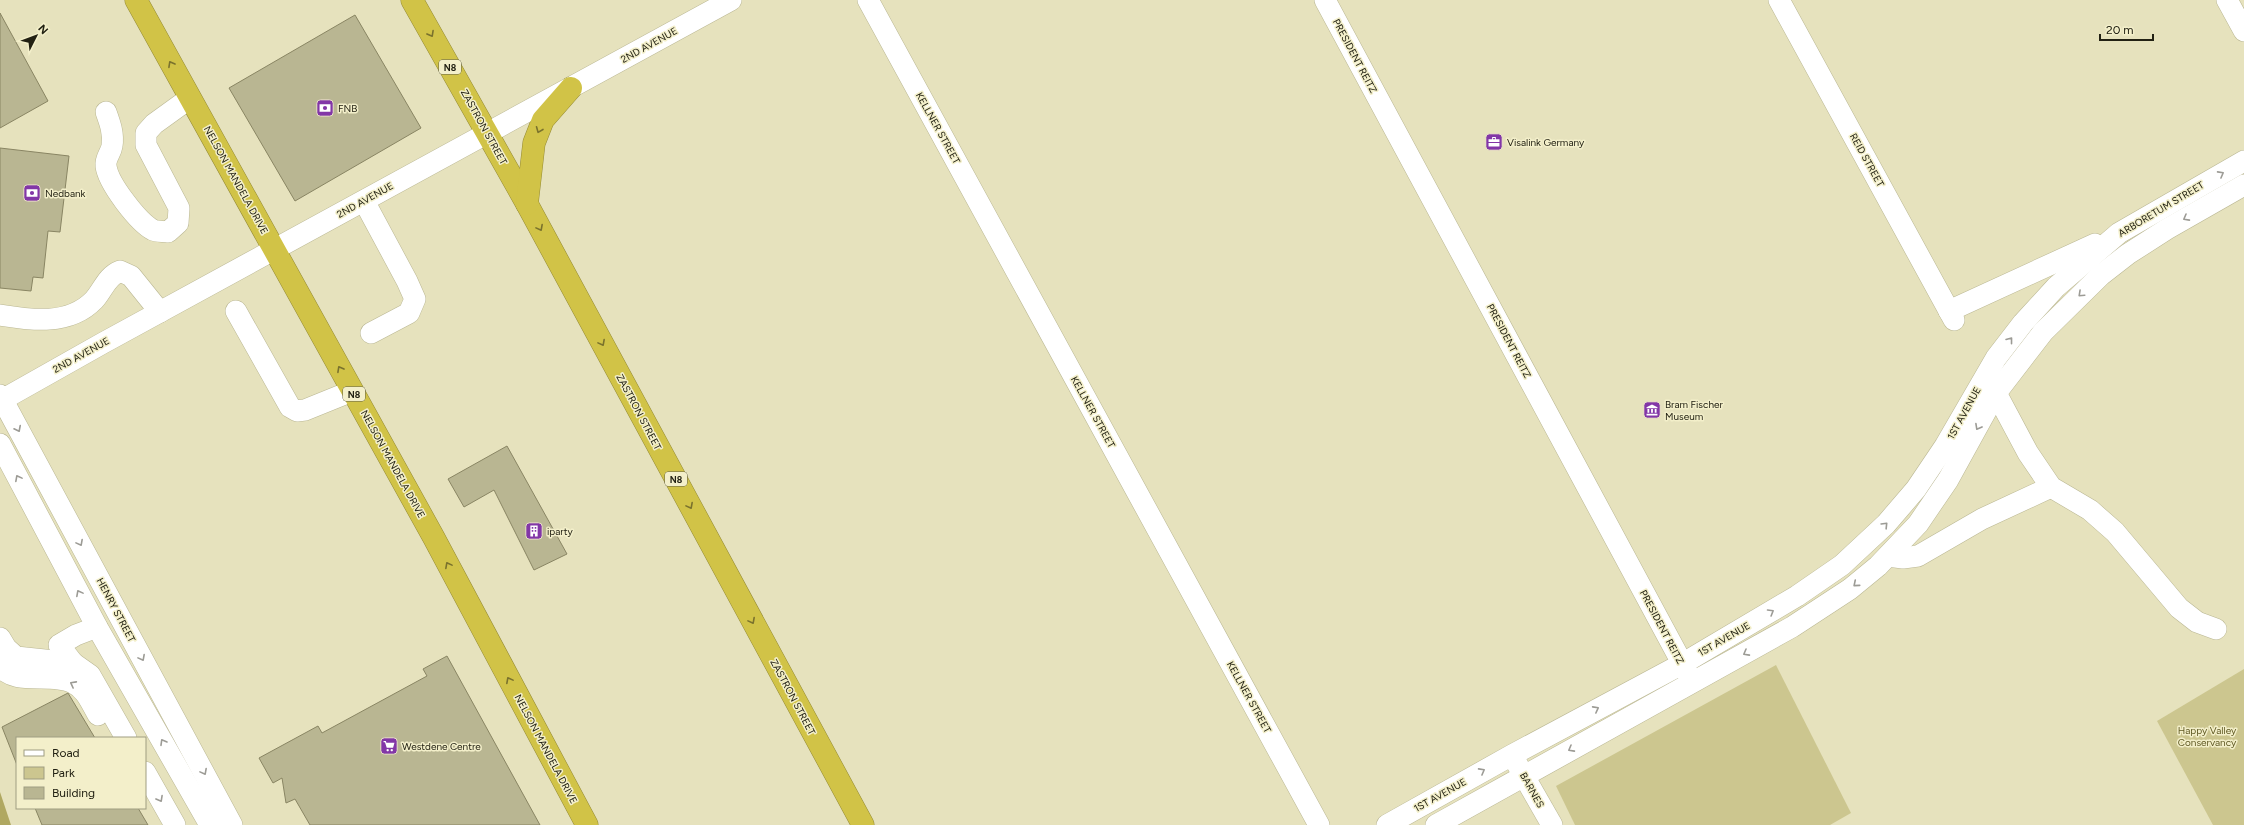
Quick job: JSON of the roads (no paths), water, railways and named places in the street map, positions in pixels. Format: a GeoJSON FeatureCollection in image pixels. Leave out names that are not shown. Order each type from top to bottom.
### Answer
{"type":"FeatureCollection","features":[{"type":"Feature","properties":{"kind":"highway","name":"NELSON MANDELA DRIVE"},"geometry":{"type":"LineString","coordinates":[[136,0],[434,538],[587,825]]}},
{"type":"Feature","properties":{"kind":"highway","name":"ZASTRON STREET"},"geometry":{"type":"LineString","coordinates":[[412,0],[527,204],[863,825]]}},
{"type":"Feature","properties":{"kind":"highway"},"geometry":{"type":"LineString","coordinates":[[527,204],[534,143],[543,120],[570,88]]}},
{"type":"Feature","properties":{"kind":"street","name":"2ND AVENUE"},"geometry":{"type":"LineString","coordinates":[[1,398],[731,0]]}},
{"type":"Feature","properties":{"kind":"street","name":"KELLNER STREET"},"geometry":{"type":"LineString","coordinates":[[868,0],[1319,825]]}},
{"type":"Feature","properties":{"kind":"street","name":"PRESIDENT REITZ"},"geometry":{"type":"LineString","coordinates":[[1325,0],[1692,682]]}},
{"type":"Feature","properties":{"kind":"street","name":"REID STREET"},"geometry":{"type":"LineString","coordinates":[[1779,0],[1951,315],[2119,233]]}},
{"type":"Feature","properties":{"kind":"street"},"geometry":{"type":"LineString","coordinates":[[2227,0],[2244,31]]}},
{"type":"Feature","properties":{"kind":"street"},"geometry":{"type":"LineString","coordinates":[[106,112],[111,127],[112,146],[106,159],[106,167],[110,177],[128,206],[140,220],[154,230],[168,232],[178,223],[179,208],[146,145],[146,133],[154,124],[190,98]]}},
{"type":"Feature","properties":{"kind":"street","name":"ARBORETUM STREET"},"geometry":{"type":"LineString","coordinates":[[1988,372],[2023,323],[2056,287],[2119,233],[2244,161]]}},
{"type":"Feature","properties":{"kind":"street","name":"ARBORETUM STREET"},"geometry":{"type":"LineString","coordinates":[[1996,393],[2043,332],[2102,276],[2128,254],[2167,228],[2244,185]]}},
{"type":"Feature","properties":{"kind":"street"},"geometry":{"type":"LineString","coordinates":[[364,200],[407,281],[415,300],[409,313],[371,334]]}},
{"type":"Feature","properties":{"kind":"street"},"geometry":{"type":"LineString","coordinates":[[0,315],[33,320],[64,317],[81,310],[94,300],[112,274],[120,271],[131,276],[160,312]]}},
{"type":"Feature","properties":{"kind":"street"},"geometry":{"type":"LineString","coordinates":[[236,311],[290,407],[297,412],[352,391]]}},
{"type":"Feature","properties":{"kind":"street","name":"1ST AVENUE"},"geometry":{"type":"LineString","coordinates":[[1387,825],[1512,755],[1682,664],[1798,596],[1842,565],[1886,524],[1916,489],[1945,446],[1988,372]]}},
{"type":"Feature","properties":{"kind":"street"},"geometry":{"type":"LineString","coordinates":[[1996,393],[2028,453],[2051,487],[2090,510],[2115,532],[2179,608],[2197,622],[2216,628]]}},
{"type":"Feature","properties":{"kind":"street","name":"1ST AVENUE"},"geometry":{"type":"LineString","coordinates":[[1436,825],[1524,774],[1821,610],[1850,589],[1883,561],[1918,524],[1948,480],[1996,393]]}},
{"type":"Feature","properties":{"kind":"street","name":"HENRY STREET"},"geometry":{"type":"LineString","coordinates":[[1,398],[232,825]]}},
{"type":"Feature","properties":{"kind":"street"},"geometry":{"type":"LineString","coordinates":[[0,444],[98,627],[210,825]]}},
{"type":"Feature","properties":{"kind":"street"},"geometry":{"type":"LineString","coordinates":[[1862,546],[1883,561],[1918,556],[1982,519],[2051,487]]}},
{"type":"Feature","properties":{"kind":"street"},"geometry":{"type":"LineString","coordinates":[[98,627],[76,635],[59,645],[73,663],[90,675],[125,737]]}},
{"type":"Feature","properties":{"kind":"street"},"geometry":{"type":"LineString","coordinates":[[0,638],[6,648],[16,657],[37,656],[73,663]]}},
{"type":"Feature","properties":{"kind":"street"},"geometry":{"type":"LineString","coordinates":[[0,666],[4,672],[11,675],[48,677],[73,682],[86,693],[109,737]]}},
{"type":"Feature","properties":{"kind":"street","name":"BARNES"},"geometry":{"type":"LineString","coordinates":[[1512,755],[1552,825]]}},
{"type":"Feature","properties":{"kind":"street"},"geometry":{"type":"LineString","coordinates":[[146,774],[175,825]]}},
{"type":"Feature","properties":{"kind":"street"},"geometry":{"type":"LineString","coordinates":[[146,803],[158,825]]}},
{"type":"Feature","properties":{"kind":"place","name":"FNB"},"geometry":{"type":"Point","coordinates":[325,108]}},
{"type":"Feature","properties":{"kind":"place","name":"Visalink Germany"},"geometry":{"type":"Point","coordinates":[1494,142]}},
{"type":"Feature","properties":{"kind":"place","name":"Nedbank"},"geometry":{"type":"Point","coordinates":[32,193]}},
{"type":"Feature","properties":{"kind":"place","name":"Bram Fischer Museum"},"geometry":{"type":"Point","coordinates":[1652,410]}},
{"type":"Feature","properties":{"kind":"place","name":"iparty"},"geometry":{"type":"Point","coordinates":[534,531]}},
{"type":"Feature","properties":{"kind":"place","name":"Westdene Centre"},"geometry":{"type":"Point","coordinates":[389,746]}},
{"type":"Feature","properties":{"kind":"park label","name":"Happy Valley Conservancy"},"geometry":{"type":"Point","coordinates":[2207,736]}}]}
